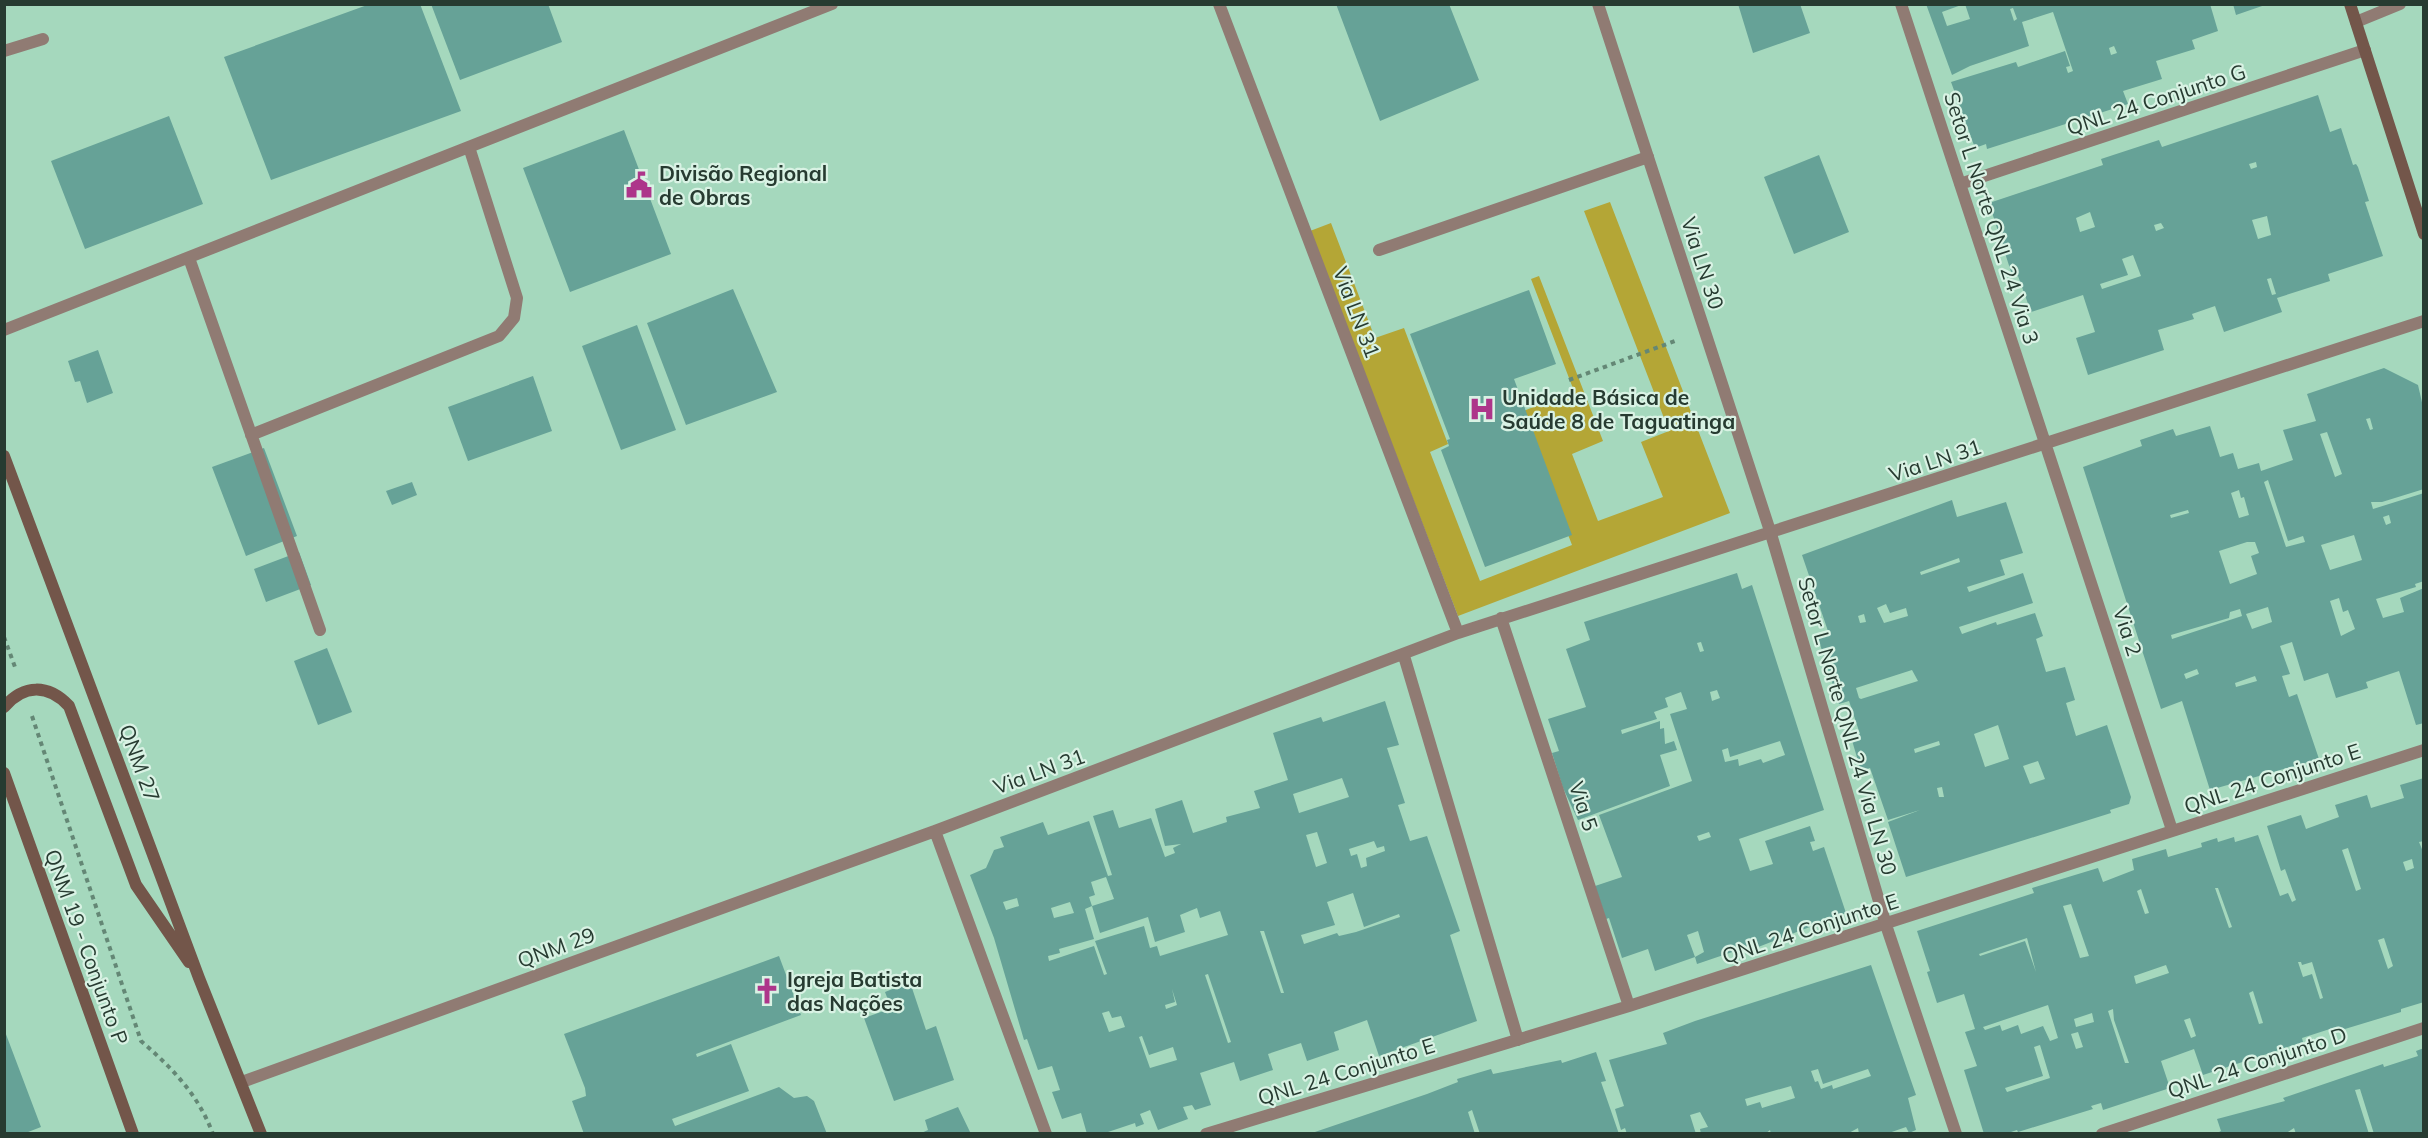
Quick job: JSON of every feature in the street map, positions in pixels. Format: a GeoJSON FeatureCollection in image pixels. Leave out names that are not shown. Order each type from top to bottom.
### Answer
{"type":"FeatureCollection","features":[{"type":"Feature","properties":{"kind":"main road"},"geometry":{"type":"LineString","coordinates":[[2350,4],[2424,234]]}},
{"type":"Feature","properties":{"kind":"main road","name":"QNM 27"},"geometry":{"type":"LineString","coordinates":[[4,456],[199,978],[242,1082]]}},
{"type":"Feature","properties":{"kind":"main road"},"geometry":{"type":"LineString","coordinates":[[4,707],[24,690],[35,688],[49,691],[69,706],[136,885],[199,978]]}},
{"type":"Feature","properties":{"kind":"main road","name":"QNM 19 - Conjunto P"},"geometry":{"type":"LineString","coordinates":[[4,773],[133,1134]]}},
{"type":"Feature","properties":{"kind":"main road"},"geometry":{"type":"LineString","coordinates":[[242,1082],[261,1134]]}},
{"type":"Feature","properties":{"kind":"street"},"geometry":{"type":"LineString","coordinates":[[4,330],[832,4]]}},
{"type":"Feature","properties":{"kind":"street","name":"Via LN 31"},"geometry":{"type":"LineString","coordinates":[[1219,4],[1458,633]]}},
{"type":"Feature","properties":{"kind":"street","name":"Via LN 30"},"geometry":{"type":"LineString","coordinates":[[1598,4],[1772,534]]}},
{"type":"Feature","properties":{"kind":"street","name":"Setor L Norte QNL 24 Via 3"},"geometry":{"type":"LineString","coordinates":[[1901,4],[2046,444]]}},
{"type":"Feature","properties":{"kind":"street"},"geometry":{"type":"LineString","coordinates":[[2356,22],[2400,4]]}},
{"type":"Feature","properties":{"kind":"street"},"geometry":{"type":"LineString","coordinates":[[4,51],[44,39]]}},
{"type":"Feature","properties":{"kind":"street","name":"QNL 24 Conjunto G"},"geometry":{"type":"LineString","coordinates":[[1960,184],[2365,50]]}},
{"type":"Feature","properties":{"kind":"street"},"geometry":{"type":"LineString","coordinates":[[251,435],[499,336],[514,318],[517,298],[469,147]]}},
{"type":"Feature","properties":{"kind":"street"},"geometry":{"type":"LineString","coordinates":[[1379,250],[1648,157]]}},
{"type":"Feature","properties":{"kind":"street"},"geometry":{"type":"LineString","coordinates":[[189,258],[320,630]]}},
{"type":"Feature","properties":{"kind":"street","name":"Via LN 31"},"geometry":{"type":"LineString","coordinates":[[935,831],[1404,656],[1458,633],[1772,534],[2424,321]]}},
{"type":"Feature","properties":{"kind":"street","name":"Via 2"},"geometry":{"type":"LineString","coordinates":[[2046,444],[2172,830]]}},
{"type":"Feature","properties":{"kind":"street","name":"Setor L Norte QNL 24 Via LN 30"},"geometry":{"type":"LineString","coordinates":[[1772,534],[1886,925],[1956,1134]]}},
{"type":"Feature","properties":{"kind":"street","name":"Via 5"},"geometry":{"type":"LineString","coordinates":[[1502,618],[1629,1006]]}},
{"type":"Feature","properties":{"kind":"street"},"geometry":{"type":"LineString","coordinates":[[1404,656],[1518,1040]]}},
{"type":"Feature","properties":{"kind":"street","name":"QNL 24 Conjunto E"},"geometry":{"type":"LineString","coordinates":[[1206,1134],[1629,1006],[1886,925],[2172,830],[2424,750]]}},
{"type":"Feature","properties":{"kind":"street"},"geometry":{"type":"LineString","coordinates":[[935,831],[1046,1134]]}},
{"type":"Feature","properties":{"kind":"street","name":"QNM 29"},"geometry":{"type":"LineString","coordinates":[[242,1082],[935,831]]}},
{"type":"Feature","properties":{"kind":"street","name":"QNL 24 Conjunto D"},"geometry":{"type":"LineString","coordinates":[[2102,1134],[2424,1028]]}},
{"type":"Feature","properties":{"kind":"path"},"geometry":{"type":"LineString","coordinates":[[1569,380],[1675,341]]}},
{"type":"Feature","properties":{"kind":"path"},"geometry":{"type":"LineString","coordinates":[[4,637],[24,690],[141,1041],[175,1071],[204,1110],[213,1134]]}},
{"type":"Feature","properties":{"kind":"shaded area"},"geometry":{"type":"Polygon","coordinates":[[[1610,202],[1730,513],[1458,616],[1310,231],[1331,223],[1375,338],[1404,328],[1448,444],[1430,452],[1480,581],[1572,545],[1521,412],[1574,391],[1531,279],[1539,276],[1603,441],[1572,454],[1598,521],[1663,497],[1641,442],[1669,431],[1584,211],[1610,202]]]}},
{"type":"Feature","properties":{"kind":"building"},"geometry":{"type":"Polygon","coordinates":[[[370,4],[420,4],[461,111],[271,180],[224,57],[370,4]]]}},
{"type":"Feature","properties":{"kind":"building"},"geometry":{"type":"Polygon","coordinates":[[[431,4],[548,4],[562,42],[460,80],[431,4]]]}},
{"type":"Feature","properties":{"kind":"building"},"geometry":{"type":"Polygon","coordinates":[[[1336,4],[1449,4],[1479,80],[1380,121],[1336,4]]]}},
{"type":"Feature","properties":{"kind":"building"},"geometry":{"type":"Polygon","coordinates":[[[1738,4],[1800,4],[1810,33],[1753,53],[1738,4]]]}},
{"type":"Feature","properties":{"kind":"building"},"geometry":{"type":"Polygon","coordinates":[[[1926,4],[1964,4],[1942,12],[1947,26],[1970,19],[1965,4],[2210,4],[2218,31],[2192,40],[2195,49],[2156,61],[2162,79],[2123,91],[2128,104],[1987,149],[1986,144],[1975,148],[1951,82],[2016,62],[2018,67],[2065,51],[2070,66],[2066,67],[2068,73],[2073,71],[2053,12],[2022,22],[2029,46],[1970,66],[1952,75],[1926,4]],[[2013,8],[2010,9],[2014,21],[2017,19],[2013,8]],[[2114,46],[2109,48],[2111,55],[2117,53],[2114,46]]]}},
{"type":"Feature","properties":{"kind":"building"},"geometry":{"type":"Polygon","coordinates":[[[2233,4],[2265,4],[2265,5],[2236,15],[2233,4]]]}},
{"type":"Feature","properties":{"kind":"building"},"geometry":{"type":"Polygon","coordinates":[[[2318,95],[2330,132],[2341,128],[2353,165],[2356,164],[2358,167],[2369,201],[2365,202],[2383,256],[2328,274],[2330,281],[2277,298],[2282,312],[2224,332],[2215,306],[2192,314],[2194,319],[2158,330],[2164,350],[2088,375],[2076,338],[2095,332],[2083,295],[2031,312],[2018,276],[2013,278],[1989,203],[2103,165],[2101,159],[2159,140],[2162,147],[2318,95]],[[2256,162],[2249,164],[2251,169],[2257,167],[2256,162]],[[2090,212],[2076,218],[2080,232],[2095,227],[2090,212]],[[2267,216],[2252,220],[2258,239],[2271,235],[2267,216]],[[2161,223],[2154,225],[2156,231],[2164,228],[2161,223]],[[2133,255],[2122,259],[2128,275],[2100,284],[2102,289],[2141,276],[2133,255]],[[2271,278],[2267,279],[2272,295],[2276,294],[2271,278]]]}},
{"type":"Feature","properties":{"kind":"building"},"geometry":{"type":"Polygon","coordinates":[[[169,116],[203,204],[85,249],[51,161],[169,116]]]}},
{"type":"Feature","properties":{"kind":"building"},"geometry":{"type":"Polygon","coordinates":[[[624,130],[671,254],[570,292],[523,168],[624,130]]]}},
{"type":"Feature","properties":{"kind":"building"},"geometry":{"type":"Polygon","coordinates":[[[1819,155],[1849,232],[1794,254],[1764,177],[1819,155]]]}},
{"type":"Feature","properties":{"kind":"building"},"geometry":{"type":"Polygon","coordinates":[[[733,289],[777,392],[686,425],[647,323],[733,289]]]}},
{"type":"Feature","properties":{"kind":"building","name":"Unidade Básica de Saúde 8 de Taguatinga"},"geometry":{"type":"Polygon","coordinates":[[[1529,290],[1556,364],[1514,379],[1572,535],[1485,567],[1441,450],[1449,446],[1447,440],[1450,439],[1410,334],[1529,290]]]}},
{"type":"Feature","properties":{"kind":"building"},"geometry":{"type":"Polygon","coordinates":[[[637,325],[676,430],[621,450],[582,346],[637,325]]]}},
{"type":"Feature","properties":{"kind":"building"},"geometry":{"type":"Polygon","coordinates":[[[98,350],[113,393],[87,403],[80,381],[75,382],[68,361],[98,350]]]}},
{"type":"Feature","properties":{"kind":"building"},"geometry":{"type":"Polygon","coordinates":[[[2384,368],[2418,385],[2424,411],[2424,489],[2382,502],[2371,502],[2373,509],[2424,493],[2424,581],[2415,584],[2416,587],[2376,599],[2383,618],[2404,612],[2400,598],[2424,588],[2424,723],[2416,725],[2399,671],[2366,682],[2368,688],[2336,698],[2328,673],[2304,681],[2292,642],[2280,646],[2290,674],[2282,676],[2289,697],[2297,694],[2319,759],[2210,790],[2182,701],[2161,709],[2083,467],[2142,446],[2140,440],[2173,429],[2176,436],[2210,426],[2220,457],[2233,453],[2238,469],[2259,463],[2261,471],[2293,460],[2283,430],[2316,421],[2307,394],[2384,368]],[[2370,418],[2366,419],[2370,430],[2373,429],[2370,418]],[[2327,432],[2320,434],[2335,477],[2342,474],[2327,432]],[[2268,480],[2264,482],[2286,547],[2305,542],[2303,536],[2288,541],[2268,480]],[[2239,490],[2231,493],[2239,518],[2249,515],[2244,497],[2241,498],[2239,490]],[[2188,510],[2170,515],[2171,518],[2189,513],[2188,510]],[[2389,515],[2383,517],[2386,525],[2391,523],[2389,515]],[[2354,535],[2321,545],[2330,570],[2362,560],[2354,535]],[[2247,542],[2219,551],[2230,584],[2257,574],[2251,556],[2259,553],[2255,542],[2247,542]],[[2339,598],[2330,601],[2341,636],[2355,629],[2348,610],[2343,612],[2339,598]],[[2268,607],[2246,614],[2252,629],[2272,622],[2268,607]],[[2240,609],[2230,612],[2229,618],[2171,635],[2172,639],[2242,616],[2240,609]],[[2197,669],[2184,674],[2186,679],[2199,674],[2197,669]],[[2255,676],[2235,683],[2236,687],[2257,681],[2255,676]]]}},
{"type":"Feature","properties":{"kind":"building"},"geometry":{"type":"Polygon","coordinates":[[[533,376],[552,431],[468,461],[448,407],[533,376]]]}},
{"type":"Feature","properties":{"kind":"building"},"geometry":{"type":"Polygon","coordinates":[[[264,448],[297,536],[246,556],[212,467],[264,448]]]}},
{"type":"Feature","properties":{"kind":"building"},"geometry":{"type":"Polygon","coordinates":[[[412,482],[417,495],[392,505],[386,491],[412,482]]]}},
{"type":"Feature","properties":{"kind":"building"},"geometry":{"type":"Polygon","coordinates":[[[1952,500],[1957,517],[2006,502],[2023,553],[2000,560],[2005,575],[1967,587],[1969,592],[2023,573],[2033,603],[1959,627],[1962,634],[1996,622],[1997,625],[2035,613],[2043,636],[2036,639],[2046,672],[2065,667],[2075,700],[2066,703],[2076,736],[2107,725],[2131,797],[2129,804],[2110,810],[2111,813],[1906,877],[1888,822],[1920,810],[1888,820],[1870,768],[1861,771],[1851,737],[1860,734],[1849,701],[1839,704],[1818,638],[1829,634],[1802,555],[1952,500]],[[1959,558],[1920,572],[1921,575],[1960,562],[1959,558]],[[1886,604],[1877,608],[1884,623],[1908,616],[1906,608],[1890,613],[1886,604]],[[1864,614],[1858,616],[1860,623],[1866,622],[1864,614]],[[1912,670],[1856,688],[1859,698],[1918,681],[1912,670]],[[1998,725],[1974,734],[1985,767],[2009,759],[1998,725]],[[1939,741],[1914,749],[1915,753],[1940,745],[1939,741]],[[2038,761],[2023,766],[2030,784],[2045,779],[2038,761]],[[1942,787],[1937,788],[1939,797],[1944,797],[1942,787]]]}},
{"type":"Feature","properties":{"kind":"building"},"geometry":{"type":"Polygon","coordinates":[[[299,552],[311,585],[266,602],[254,569],[299,552]]]}},
{"type":"Feature","properties":{"kind":"building"},"geometry":{"type":"Polygon","coordinates":[[[1737,573],[1742,589],[1752,585],[1824,810],[1739,839],[1750,871],[1773,864],[1765,841],[1810,826],[1815,841],[1810,842],[1813,851],[1824,847],[1846,913],[1748,951],[1747,947],[1697,964],[1695,957],[1655,971],[1648,949],[1622,958],[1609,918],[1606,919],[1595,886],[1622,877],[1599,815],[1692,781],[1670,714],[1687,709],[1681,692],[1665,698],[1668,707],[1654,712],[1657,719],[1621,730],[1622,734],[1660,721],[1660,729],[1664,728],[1665,744],[1674,741],[1677,750],[1660,755],[1670,786],[1578,820],[1563,788],[1552,753],[1559,751],[1548,719],[1586,707],[1566,649],[1590,640],[1584,622],[1737,573]],[[1701,642],[1697,643],[1700,652],[1704,651],[1701,642]],[[1717,690],[1710,692],[1712,701],[1720,698],[1717,690]],[[1780,741],[1730,757],[1728,748],[1722,750],[1725,762],[1738,759],[1739,766],[1761,759],[1763,763],[1785,755],[1780,741]],[[1709,832],[1697,836],[1699,841],[1711,837],[1709,832]],[[1698,931],[1687,935],[1695,957],[1704,952],[1698,931]]]}},
{"type":"Feature","properties":{"kind":"building"},"geometry":{"type":"Polygon","coordinates":[[[327,648],[352,712],[318,725],[294,661],[327,648]]]}},
{"type":"Feature","properties":{"kind":"building"},"geometry":{"type":"Polygon","coordinates":[[[1385,701],[1399,745],[1387,748],[1405,803],[1398,805],[1410,841],[1427,836],[1460,931],[1450,935],[1477,1021],[1379,1056],[1367,1020],[1334,1032],[1339,1050],[1307,1061],[1301,1043],[1268,1054],[1273,1070],[1240,1081],[1234,1062],[1200,1073],[1211,1105],[1195,1110],[1192,1105],[1183,1107],[1188,1119],[1158,1130],[1150,1110],[1140,1114],[1144,1124],[1136,1127],[1135,1123],[1102,1134],[1087,1134],[1081,1113],[1062,1119],[1052,1092],[1060,1090],[1052,1066],[1038,1070],[1027,1039],[1024,1040],[994,938],[970,875],[986,868],[994,850],[1004,847],[1000,837],[1043,822],[1048,835],[1089,821],[1108,876],[1112,875],[1093,816],[1113,810],[1119,828],[1151,818],[1165,857],[1175,853],[1173,848],[1181,844],[1165,846],[1155,809],[1182,800],[1193,833],[1227,822],[1226,817],[1260,808],[1254,791],[1288,780],[1273,733],[1321,717],[1323,722],[1385,701]],[[1342,778],[1293,794],[1299,813],[1349,797],[1342,778]],[[1317,832],[1306,835],[1316,867],[1327,863],[1317,832]],[[1374,841],[1349,849],[1351,856],[1357,854],[1361,868],[1367,866],[1366,858],[1385,851],[1384,846],[1377,848],[1374,841]],[[1106,877],[1091,882],[1095,895],[1089,897],[1092,906],[1114,899],[1106,877]],[[1353,893],[1327,902],[1335,925],[1301,935],[1304,944],[1337,933],[1339,936],[1356,932],[1400,917],[1399,914],[1364,927],[1353,893]],[[1017,898],[1003,902],[1006,910],[1019,906],[1017,898]],[[1070,902],[1051,908],[1054,918],[1074,913],[1070,902]],[[1092,906],[1085,909],[1094,939],[1059,949],[1060,953],[1048,956],[1049,961],[1094,946],[1104,975],[1107,974],[1095,941],[1144,926],[1150,948],[1157,946],[1160,956],[1228,935],[1220,911],[1200,918],[1197,908],[1180,915],[1185,932],[1155,942],[1148,917],[1100,933],[1092,906]],[[1260,931],[1281,993],[1284,993],[1264,931],[1260,931]],[[1208,974],[1205,975],[1228,1043],[1231,1042],[1208,974]],[[1172,989],[1175,1002],[1165,1005],[1166,1009],[1177,1005],[1172,989]],[[1109,1011],[1102,1013],[1109,1032],[1125,1027],[1121,1016],[1112,1018],[1109,1011]],[[1142,1036],[1139,1037],[1150,1068],[1177,1060],[1173,1047],[1149,1055],[1142,1036]]]}},
{"type":"Feature","properties":{"kind":"building"},"geometry":{"type":"Polygon","coordinates":[[[2424,778],[2424,841],[2419,842],[2424,854],[2424,1002],[2401,1009],[2401,1012],[2335,1032],[2333,1028],[2302,1038],[2303,1042],[2203,1075],[2194,1049],[2161,1061],[2170,1088],[2103,1110],[2101,1103],[2091,1106],[2093,1109],[2018,1132],[2017,1130],[2005,1134],[1984,1134],[1964,1070],[1977,1066],[1965,1032],[1975,1029],[1964,994],[1937,1003],[1927,972],[1930,971],[1917,931],[2034,893],[2032,888],[2098,868],[2103,882],[2134,870],[2132,859],[2166,849],[2168,857],[2202,847],[2201,843],[2217,838],[2218,842],[2234,837],[2235,842],[2258,835],[2280,896],[2288,893],[2292,902],[2296,900],[2285,869],[2281,871],[2267,826],[2301,815],[2306,829],[2339,817],[2335,805],[2367,795],[2371,808],[2404,798],[2400,785],[2424,778]],[[2348,848],[2342,850],[2356,891],[2361,889],[2348,848]],[[2412,859],[2403,862],[2406,871],[2414,868],[2412,859]],[[2215,888],[2229,928],[2232,927],[2218,888],[2215,888]],[[2141,889],[2137,891],[2145,914],[2149,913],[2141,889]],[[2071,904],[2063,906],[2080,958],[2089,956],[2071,904]],[[2027,938],[1979,954],[1980,956],[2025,941],[2036,972],[2027,938]],[[2384,938],[2378,940],[2388,969],[2393,966],[2384,938]],[[2298,962],[2303,977],[2312,974],[2320,999],[2323,998],[2312,962],[2302,965],[2298,962]],[[2166,965],[2134,976],[2136,984],[2169,973],[2166,965]],[[2253,991],[2249,993],[2259,1024],[2263,1023],[2253,991]],[[2048,1005],[1983,1027],[1985,1030],[2000,1025],[2002,1031],[2018,1025],[2021,1034],[2043,1026],[2050,1041],[2058,1038],[2048,1005]],[[2113,1009],[2108,1011],[2125,1063],[2129,1063],[2114,1020],[2113,1009]],[[2092,1013],[2074,1019],[2076,1027],[2094,1022],[2092,1013]],[[2190,1018],[2184,1020],[2191,1038],[2196,1036],[2190,1018]],[[2078,1032],[2071,1034],[2076,1049],[2083,1047],[2078,1032]],[[2040,1045],[2034,1047],[2043,1076],[2005,1088],[2007,1092],[2050,1078],[2040,1045]]]}},
{"type":"Feature","properties":{"kind":"building"},"geometry":{"type":"Polygon","coordinates":[[[779,956],[801,1015],[696,1054],[697,1057],[731,1044],[749,1091],[672,1119],[675,1126],[779,1087],[794,1098],[807,1096],[814,1101],[827,1134],[584,1134],[572,1101],[586,1096],[585,1088],[564,1034],[779,956]]]}},
{"type":"Feature","properties":{"kind":"building"},"geometry":{"type":"Polygon","coordinates":[[[1871,965],[1916,1095],[1908,1098],[1916,1130],[1909,1133],[1906,1127],[1886,1134],[1859,1134],[1858,1128],[1847,1134],[1771,1134],[1770,1130],[1765,1134],[1701,1134],[1700,1129],[1708,1127],[1700,1112],[1690,1115],[1696,1134],[1627,1134],[1625,1128],[1621,1130],[1615,1109],[1624,1106],[1609,1060],[1667,1044],[1663,1033],[1871,965]],[[1818,1069],[1811,1071],[1815,1082],[1818,1081],[1821,1089],[1832,1085],[1833,1089],[1871,1076],[1868,1069],[1823,1084],[1818,1069]],[[1791,1086],[1745,1099],[1747,1106],[1760,1102],[1762,1108],[1795,1098],[1791,1086]]]}},
{"type":"Feature","properties":{"kind":"building"},"geometry":{"type":"Polygon","coordinates":[[[910,982],[926,1030],[936,1026],[954,1080],[894,1101],[864,1018],[895,1007],[893,1004],[890,1005],[885,992],[910,982]]]}},
{"type":"Feature","properties":{"kind":"building"},"geometry":{"type":"Polygon","coordinates":[[[4,1029],[41,1127],[23,1134],[4,1134],[4,1029]]]}},
{"type":"Feature","properties":{"kind":"building"},"geometry":{"type":"Polygon","coordinates":[[[2424,1048],[2424,1134],[2374,1134],[2360,1089],[2355,1090],[2369,1134],[2296,1134],[2294,1128],[2285,1134],[2215,1134],[2221,1131],[2217,1119],[2285,1101],[2283,1098],[2383,1064],[2384,1067],[2418,1056],[2416,1051],[2424,1048]]]}},
{"type":"Feature","properties":{"kind":"building"},"geometry":{"type":"Polygon","coordinates":[[[1596,1052],[1606,1081],[1601,1082],[1619,1134],[1480,1134],[1472,1110],[1468,1112],[1475,1134],[1309,1134],[1427,1094],[1458,1082],[1457,1079],[1491,1069],[1493,1074],[1561,1060],[1562,1063],[1596,1052]]]}},
{"type":"Feature","properties":{"kind":"building"},"geometry":{"type":"Polygon","coordinates":[[[958,1107],[971,1134],[919,1134],[928,1130],[925,1120],[958,1107]]]}},
{"type":"Feature","properties":{"kind":"place","name":"Divisão Regional de Obras"},"geometry":{"type":"Point","coordinates":[639,185]}},
{"type":"Feature","properties":{"kind":"place","name":"Unidade Básica de Saúde 8 de Taguatinga"},"geometry":{"type":"Point","coordinates":[1482,409]}},
{"type":"Feature","properties":{"kind":"place","name":"Igreja Batista das Nações"},"geometry":{"type":"Point","coordinates":[767,991]}}]}
